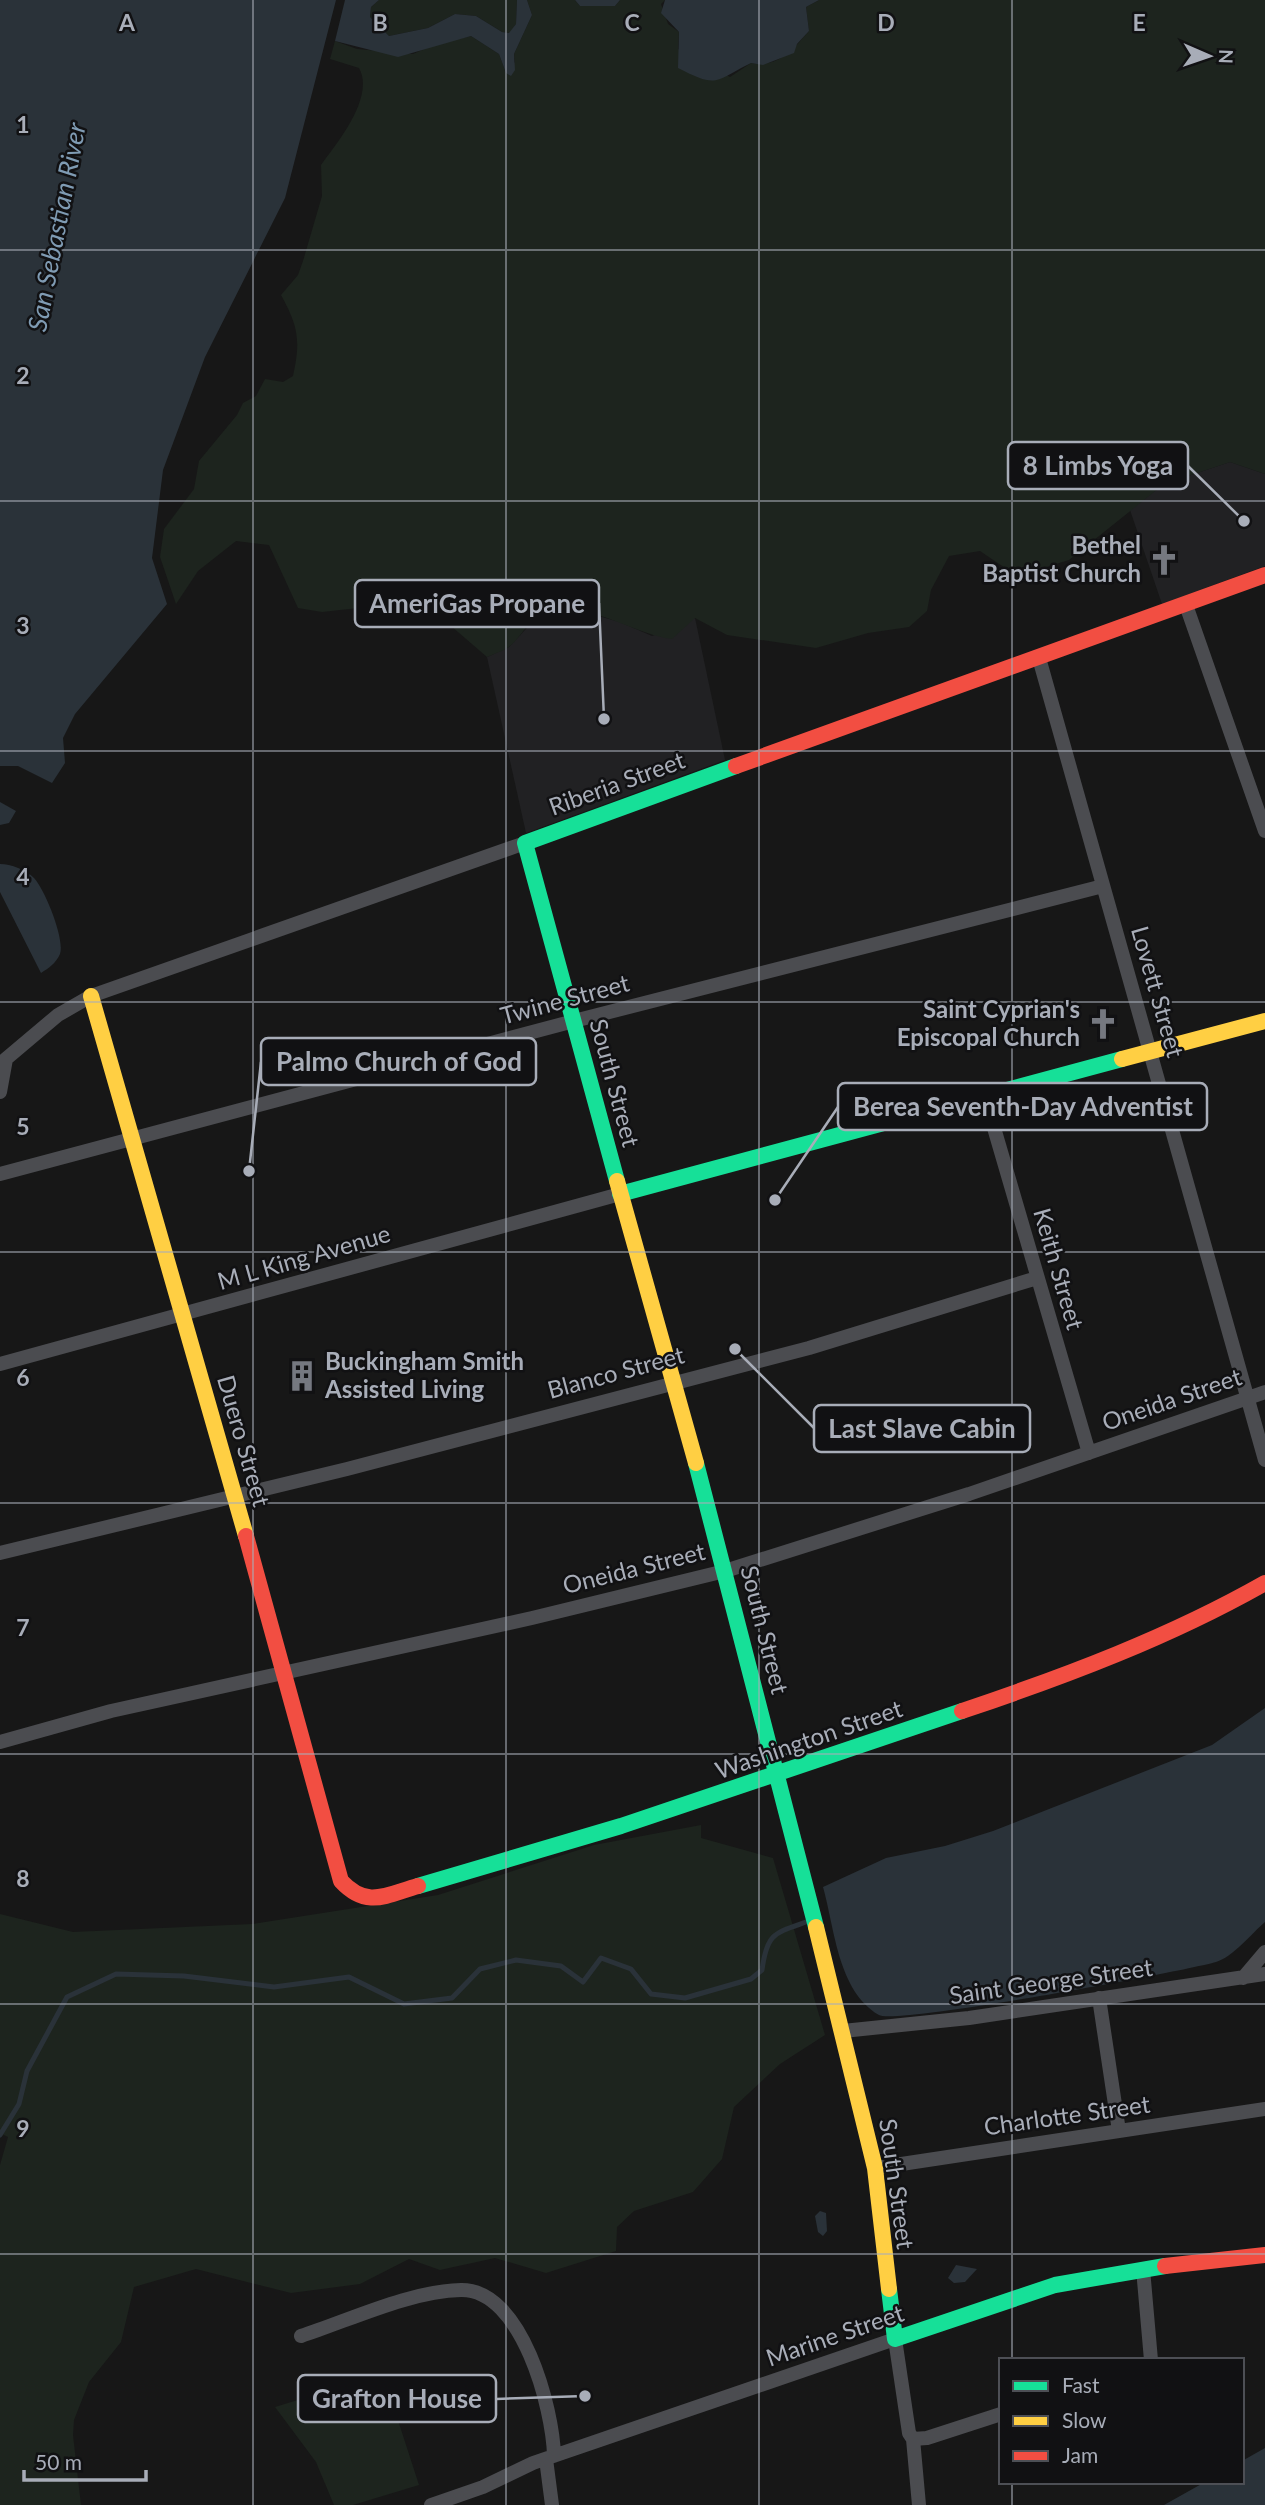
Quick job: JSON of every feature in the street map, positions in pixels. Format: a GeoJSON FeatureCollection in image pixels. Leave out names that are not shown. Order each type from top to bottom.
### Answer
{"type":"FeatureCollection","features":[{"type":"Feature","properties":{"kind":"street","name":"Riberia Street"},"geometry":{"type":"LineString","coordinates":[[3,1062],[58,1015],[91,996],[525,843],[1265,575]]}},
{"type":"Feature","properties":{"kind":"street"},"geometry":{"type":"LineString","coordinates":[[1186,605],[1265,831]]}},
{"type":"Feature","properties":{"kind":"street","name":"Lovett Street"},"geometry":{"type":"LineString","coordinates":[[1039,657],[1265,1460]]}},
{"type":"Feature","properties":{"kind":"street","name":"South Street"},"geometry":{"type":"LineString","coordinates":[[525,843],[620,1194],[675,1380],[843,2031],[875,2168],[895,2339],[909,2433],[913,2439],[919,2505]]}},
{"type":"Feature","properties":{"kind":"street","name":"Twine Street"},"geometry":{"type":"LineString","coordinates":[[0,1174],[573,1021],[1103,886]]}},
{"type":"Feature","properties":{"kind":"street","name":"Duero Street"},"geometry":{"type":"LineString","coordinates":[[91,996],[184,1315],[341,1881],[354,1895]]}},
{"type":"Feature","properties":{"kind":"street"},"geometry":{"type":"LineString","coordinates":[[620,1194],[1265,1021]]}},
{"type":"Feature","properties":{"kind":"street"},"geometry":{"type":"LineString","coordinates":[[0,1092],[3,1062]]}},
{"type":"Feature","properties":{"kind":"street","name":"Keith Street"},"geometry":{"type":"LineString","coordinates":[[985,1097],[1089,1453]]}},
{"type":"Feature","properties":{"kind":"street","name":"M L King Avenue"},"geometry":{"type":"LineString","coordinates":[[0,1364],[620,1194]]}},
{"type":"Feature","properties":{"kind":"street","name":"Blanco Street"},"geometry":{"type":"LineString","coordinates":[[0,1553],[234,1497],[675,1380],[808,1348],[1037,1278]]}},
{"type":"Feature","properties":{"kind":"street","name":"Oneida Street"},"geometry":{"type":"LineString","coordinates":[[0,1742],[111,1711],[285,1674],[725,1571],[1089,1453],[1265,1392]]}},
{"type":"Feature","properties":{"kind":"street","name":"Washington Street"},"geometry":{"type":"LineString","coordinates":[[354,1895],[373,1899],[621,1826],[777,1775],[962,1711],[1147,1641],[1210,1614],[1265,1583]]}},
{"type":"Feature","properties":{"kind":"street"},"geometry":{"type":"LineString","coordinates":[[1243,1978],[1265,1952]]}},
{"type":"Feature","properties":{"kind":"street","name":"Saint George Street"},"geometry":{"type":"LineString","coordinates":[[843,2031],[969,2018],[1265,1974]]}},
{"type":"Feature","properties":{"kind":"street"},"geometry":{"type":"LineString","coordinates":[[1099,1998],[1118,2132]]}},
{"type":"Feature","properties":{"kind":"street","name":"Charlotte Street"},"geometry":{"type":"LineString","coordinates":[[875,2168],[1265,2109]]}},
{"type":"Feature","properties":{"kind":"street","name":"Marine Street"},"geometry":{"type":"LineString","coordinates":[[431,2505],[483,2487],[550,2457],[1055,2285],[1143,2269],[1265,2255]]}},
{"type":"Feature","properties":{"kind":"street"},"geometry":{"type":"LineString","coordinates":[[1143,2269],[1151,2358]]}},
{"type":"Feature","properties":{"kind":"street"},"geometry":{"type":"LineString","coordinates":[[301,2336],[423,2295],[464,2290],[489,2299],[516,2326],[530,2350],[554,2426],[550,2457],[552,2505]]}},
{"type":"Feature","properties":{"kind":"street"},"geometry":{"type":"LineString","coordinates":[[913,2439],[927,2438],[999,2415]]}},
{"type":"Feature","properties":{"kind":"shaded area"},"geometry":{"type":"Polygon","coordinates":[[[379,0],[517,0],[516,24],[510,33],[502,32],[476,16],[455,14],[428,28],[389,36],[370,17],[371,7],[379,0]]]}},
{"type":"Feature","properties":{"kind":"shaded area"},"geometry":{"type":"Polygon","coordinates":[[[527,0],[575,0],[580,6],[615,6],[620,0],[665,0],[661,4],[668,24],[679,32],[678,49],[730,77],[751,63],[769,63],[791,51],[809,31],[806,7],[819,0],[1265,0],[1265,474],[1230,462],[1164,484],[1069,560],[1017,576],[980,551],[949,556],[931,590],[927,611],[909,627],[868,633],[816,648],[727,635],[695,618],[672,639],[640,631],[591,613],[558,610],[538,616],[509,647],[487,657],[422,601],[322,612],[298,608],[269,545],[236,541],[198,571],[176,604],[160,557],[164,529],[194,489],[199,461],[237,415],[243,403],[256,396],[265,379],[283,382],[293,376],[297,353],[296,334],[281,295],[298,275],[303,261],[322,196],[321,165],[352,119],[362,92],[363,80],[359,68],[330,59],[335,41],[357,49],[413,54],[436,44],[471,36],[499,54],[506,73],[515,62],[514,54],[532,15],[527,0]]]}},
{"type":"Feature","properties":{"kind":"shaded area"},"geometry":{"type":"Polygon","coordinates":[[[1230,462],[1265,474],[1265,566],[1162,604],[1130,510],[1164,484],[1230,462]]]}},
{"type":"Feature","properties":{"kind":"shaded area"},"geometry":{"type":"Polygon","coordinates":[[[576,610],[620,622],[652,636],[695,618],[725,760],[526,833],[487,657],[509,647],[540,614],[576,610]]]}},
{"type":"Feature","properties":{"kind":"shaded area"},"geometry":{"type":"Polygon","coordinates":[[[701,1825],[701,1838],[773,1858],[825,2035],[780,2064],[734,2107],[722,2159],[693,2192],[634,2211],[617,2227],[616,2251],[546,2273],[495,2258],[440,2270],[409,2259],[360,2284],[291,2293],[196,2269],[134,2287],[121,2342],[89,2382],[74,2420],[73,2435],[81,2505],[0,2505],[0,2165],[8,2137],[0,2133],[0,1914],[73,1932],[252,1924],[438,1895],[594,1845],[701,1825]]]}},
{"type":"Feature","properties":{"kind":"shaded area"},"geometry":{"type":"Polygon","coordinates":[[[383,2374],[419,2485],[353,2505],[334,2505],[316,2462],[275,2407],[383,2374]]]}},
{"type":"Feature","properties":{"kind":"water","name":"San Sebastian River"},"geometry":{"type":"Polygon","coordinates":[[[0,0],[336,0],[285,198],[205,357],[163,470],[152,558],[167,604],[75,714],[63,738],[65,763],[52,783],[18,766],[0,766],[0,0]]]}},
{"type":"Feature","properties":{"kind":"water"},"geometry":{"type":"Polygon","coordinates":[[[345,0],[379,0],[371,7],[370,17],[389,36],[428,28],[455,14],[476,16],[502,32],[509,33],[516,24],[517,0],[527,0],[532,15],[514,54],[515,70],[511,76],[506,73],[499,54],[471,36],[398,57],[335,41],[345,0]]]}},
{"type":"Feature","properties":{"kind":"water"},"geometry":{"type":"Polygon","coordinates":[[[575,0],[620,0],[615,6],[580,6],[575,0]]]}},
{"type":"Feature","properties":{"kind":"water"},"geometry":{"type":"Polygon","coordinates":[[[665,0],[819,0],[806,7],[809,31],[797,44],[794,53],[763,65],[751,63],[722,78],[709,80],[678,68],[679,32],[661,13],[665,0]]]}},
{"type":"Feature","properties":{"kind":"water"},"geometry":{"type":"Polygon","coordinates":[[[0,802],[16,811],[9,823],[0,825],[0,802]]]}},
{"type":"Feature","properties":{"kind":"water"},"geometry":{"type":"Polygon","coordinates":[[[0,864],[18,868],[34,878],[53,915],[60,937],[60,954],[52,965],[41,973],[0,892],[0,864]]]}},
{"type":"Feature","properties":{"kind":"water"},"geometry":{"type":"Polygon","coordinates":[[[1265,1708],[1265,1922],[1229,1955],[1216,1962],[1098,1986],[897,2016],[879,2015],[865,2004],[855,1991],[840,1958],[823,1887],[886,1858],[945,1846],[993,1831],[1212,1745],[1265,1708]]]}},
{"type":"Feature","properties":{"kind":"water"},"geometry":{"type":"Polygon","coordinates":[[[820,2211],[826,2213],[827,2231],[823,2236],[818,2232],[815,2216],[820,2211]]]}},
{"type":"Feature","properties":{"kind":"water"},"geometry":{"type":"Polygon","coordinates":[[[956,2265],[977,2269],[965,2282],[954,2283],[948,2278],[956,2265]]]}},
{"type":"Feature","properties":{"kind":"water"},"geometry":{"type":"Polygon","coordinates":[[[1265,2448],[1265,2505],[1164,2505],[1201,2484],[1244,2484],[1244,2460],[1265,2448]]]}},
{"type":"Feature","properties":{"kind":"waterway"},"geometry":{"type":"LineString","coordinates":[[0,2135],[19,2104],[27,2071],[67,1997],[116,1974],[184,1976],[274,1987],[349,1977],[404,2004],[452,1998],[480,1969],[516,1960],[561,1966],[583,1982],[601,1958],[631,1969],[651,1994],[685,1998],[751,1979],[762,1970],[770,1941],[788,1928],[809,1921]]}},
{"type":"Feature","properties":{"kind":"traffic: fast"},"geometry":{"type":"LineString","coordinates":[[617,1181],[525,843],[736,766]]}},
{"type":"Feature","properties":{"kind":"traffic: fast"},"geometry":{"type":"LineString","coordinates":[[620,1194],[1122,1059]]}},
{"type":"Feature","properties":{"kind":"traffic: fast"},"geometry":{"type":"LineString","coordinates":[[696,1463],[816,1927]]}},
{"type":"Feature","properties":{"kind":"traffic: fast"},"geometry":{"type":"LineString","coordinates":[[418,1886],[621,1826],[962,1711]]}},
{"type":"Feature","properties":{"kind":"traffic: fast"},"geometry":{"type":"LineString","coordinates":[[889,2289],[895,2339],[1055,2285],[1165,2266]]}},
{"type":"Feature","properties":{"kind":"traffic: slow"},"geometry":{"type":"LineString","coordinates":[[91,996],[246,1536]]}},
{"type":"Feature","properties":{"kind":"traffic: slow"},"geometry":{"type":"LineString","coordinates":[[1122,1059],[1265,1021]]}},
{"type":"Feature","properties":{"kind":"traffic: slow"},"geometry":{"type":"LineString","coordinates":[[617,1181],[696,1463]]}},
{"type":"Feature","properties":{"kind":"traffic: slow"},"geometry":{"type":"LineString","coordinates":[[816,1927],[875,2168],[889,2289]]}},
{"type":"Feature","properties":{"kind":"traffic: jam"},"geometry":{"type":"LineString","coordinates":[[736,766],[1265,575]]}},
{"type":"Feature","properties":{"kind":"traffic: jam"},"geometry":{"type":"LineString","coordinates":[[246,1536],[341,1881],[350,1890],[368,1897],[386,1896],[418,1886]]}},
{"type":"Feature","properties":{"kind":"traffic: jam"},"geometry":{"type":"LineString","coordinates":[[962,1711],[1040,1684],[1155,1638],[1265,1583]]}},
{"type":"Feature","properties":{"kind":"traffic: jam"},"geometry":{"type":"LineString","coordinates":[[1165,2266],[1265,2255]]}},
{"type":"Feature","properties":{"kind":"place","name":"8 Limbs Yoga"},"geometry":{"type":"Point","coordinates":[1244,521]}},
{"type":"Feature","properties":{"kind":"place","name":"Bethel Baptist Church"},"geometry":{"type":"Point","coordinates":[1164,560]}},
{"type":"Feature","properties":{"kind":"place","name":"AmeriGas Propane"},"geometry":{"type":"Point","coordinates":[604,719]}},
{"type":"Feature","properties":{"kind":"place","name":"Saint Cyprian's Episcopal Church"},"geometry":{"type":"Point","coordinates":[1103,1024]}},
{"type":"Feature","properties":{"kind":"place","name":"Palmo Church of God"},"geometry":{"type":"Point","coordinates":[249,1171]}},
{"type":"Feature","properties":{"kind":"place","name":"Berea Seventh-Day Adventist"},"geometry":{"type":"Point","coordinates":[775,1200]}},
{"type":"Feature","properties":{"kind":"place","name":"Last Slave Cabin"},"geometry":{"type":"Point","coordinates":[735,1349]}},
{"type":"Feature","properties":{"kind":"place","name":"Buckingham Smith Assisted Living"},"geometry":{"type":"Point","coordinates":[302,1376]}},
{"type":"Feature","properties":{"kind":"place","name":"Grafton House"},"geometry":{"type":"Point","coordinates":[585,2396]}}]}
